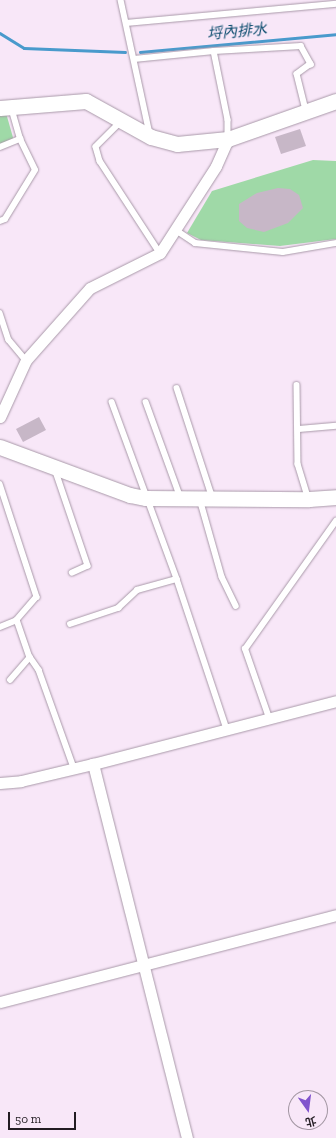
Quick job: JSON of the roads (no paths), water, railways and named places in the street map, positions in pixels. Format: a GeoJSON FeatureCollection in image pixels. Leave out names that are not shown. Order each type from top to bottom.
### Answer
{"type":"FeatureCollection","features":[{"type":"Feature","properties":{"kind":"street"},"geometry":{"type":"LineString","coordinates":[[5,107],[86,101],[121,122],[151,137],[177,144],[228,139],[336,101]]}},
{"type":"Feature","properties":{"kind":"street"},"geometry":{"type":"LineString","coordinates":[[0,418],[3,399],[26,360],[90,288],[160,253],[216,166],[228,139]]}},
{"type":"Feature","properties":{"kind":"street"},"geometry":{"type":"LineString","coordinates":[[0,447],[146,498],[309,499],[336,497]]}},
{"type":"Feature","properties":{"kind":"street"},"geometry":{"type":"LineString","coordinates":[[0,783],[21,781],[93,764],[336,701]]}},
{"type":"Feature","properties":{"kind":"street"},"geometry":{"type":"LineString","coordinates":[[93,764],[188,1138]]}},
{"type":"Feature","properties":{"kind":"street"},"geometry":{"type":"LineString","coordinates":[[0,1002],[336,915]]}},
{"type":"Feature","properties":{"kind":"lane"},"geometry":{"type":"LineString","coordinates":[[121,0],[151,137]]}},
{"type":"Feature","properties":{"kind":"lane"},"geometry":{"type":"LineString","coordinates":[[126,23],[336,4]]}},
{"type":"Feature","properties":{"kind":"lane"},"geometry":{"type":"LineString","coordinates":[[134,59],[214,51],[301,46],[311,64],[297,74],[306,112]]}},
{"type":"Feature","properties":{"kind":"lane"},"geometry":{"type":"LineString","coordinates":[[214,51],[228,120],[228,139]]}},
{"type":"Feature","properties":{"kind":"lane"},"geometry":{"type":"LineString","coordinates":[[0,221],[5,219],[35,170],[5,107]]}},
{"type":"Feature","properties":{"kind":"lane"},"geometry":{"type":"LineString","coordinates":[[121,122],[96,147],[100,161],[160,253]]}},
{"type":"Feature","properties":{"kind":"lane"},"geometry":{"type":"LineString","coordinates":[[0,147],[20,139]]}},
{"type":"Feature","properties":{"kind":"lane"},"geometry":{"type":"LineString","coordinates":[[176,230],[195,242],[283,252],[336,243]]}},
{"type":"Feature","properties":{"kind":"lane"},"geometry":{"type":"LineString","coordinates":[[0,313],[9,340],[26,360]]}},
{"type":"Feature","properties":{"kind":"lane"},"geometry":{"type":"LineString","coordinates":[[297,385],[298,464],[309,499]]}},
{"type":"Feature","properties":{"kind":"lane"},"geometry":{"type":"LineString","coordinates":[[177,388],[206,498],[222,577],[236,606]]}},
{"type":"Feature","properties":{"kind":"lane"},"geometry":{"type":"LineString","coordinates":[[112,402],[177,579],[228,729]]}},
{"type":"Feature","properties":{"kind":"lane"},"geometry":{"type":"LineString","coordinates":[[146,402],[181,498]]}},
{"type":"Feature","properties":{"kind":"lane"},"geometry":{"type":"LineString","coordinates":[[298,429],[336,426]]}},
{"type":"Feature","properties":{"kind":"lane"},"geometry":{"type":"LineString","coordinates":[[54,467],[88,566],[72,573]]}},
{"type":"Feature","properties":{"kind":"lane"},"geometry":{"type":"LineString","coordinates":[[0,484],[37,597],[16,620],[0,627]]}},
{"type":"Feature","properties":{"kind":"lane"},"geometry":{"type":"LineString","coordinates":[[269,718],[245,649],[336,521]]}},
{"type":"Feature","properties":{"kind":"lane"},"geometry":{"type":"LineString","coordinates":[[70,624],[118,608],[137,590],[177,579]]}},
{"type":"Feature","properties":{"kind":"lane"},"geometry":{"type":"LineString","coordinates":[[16,620],[30,657],[39,670],[74,768]]}},
{"type":"Feature","properties":{"kind":"lane"},"geometry":{"type":"LineString","coordinates":[[10,680],[30,657]]}},
{"type":"Feature","properties":{"kind":"waterway","name":"埒內排水"},"geometry":{"type":"LineString","coordinates":[[0,33],[24,48],[125,52]]}},
{"type":"Feature","properties":{"kind":"waterway","name":"埒內排水"},"geometry":{"type":"LineString","coordinates":[[140,52],[336,34]]}}]}
